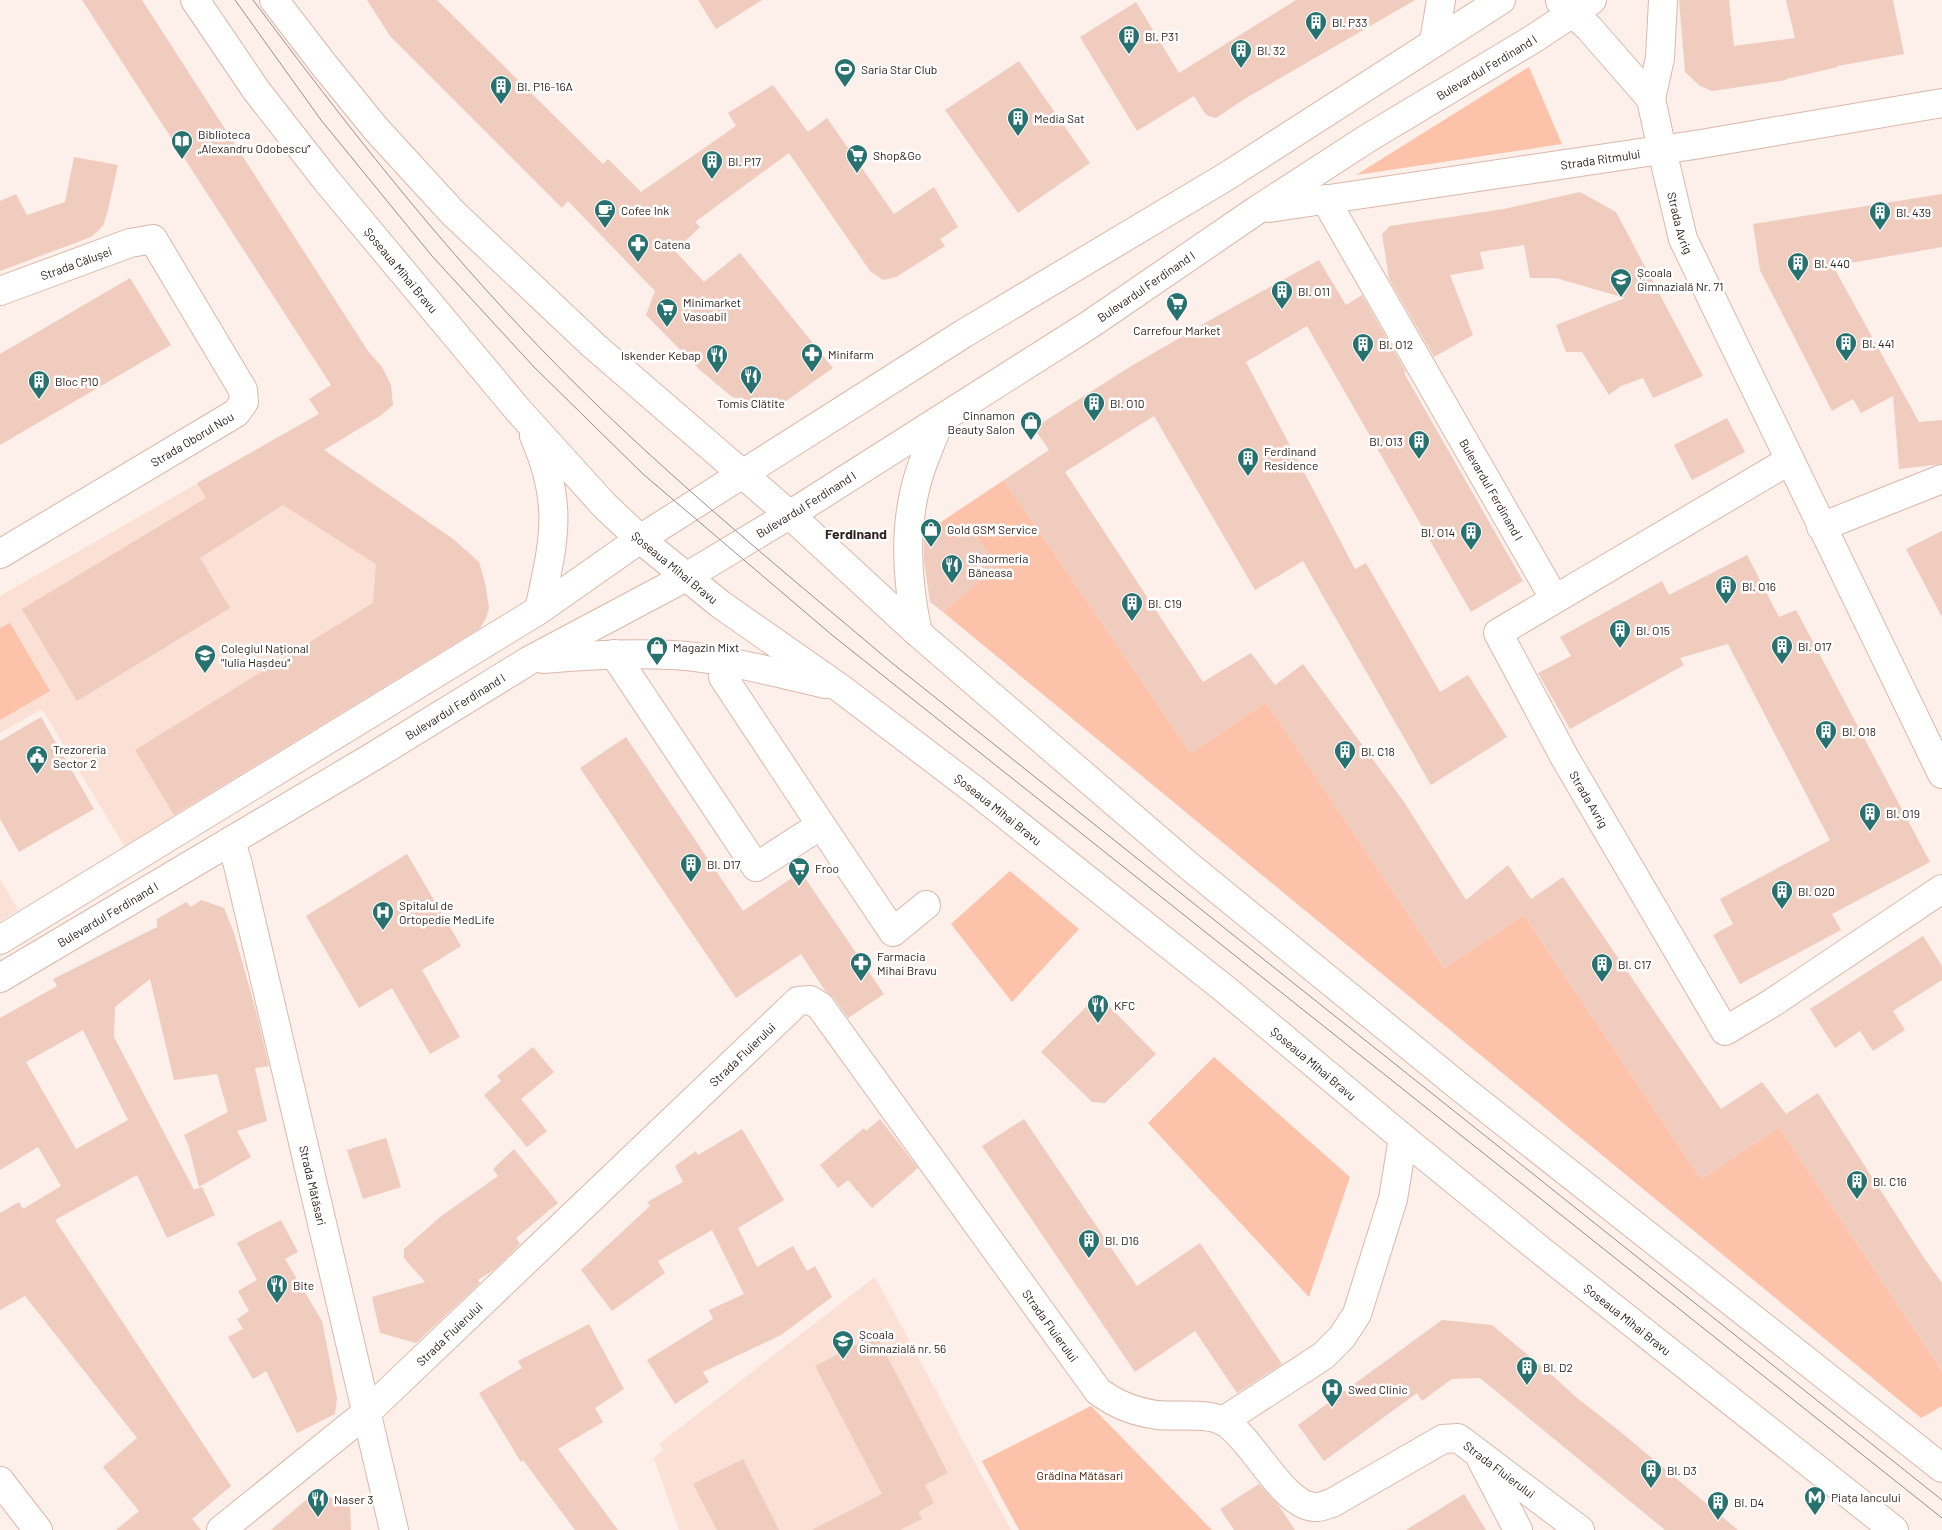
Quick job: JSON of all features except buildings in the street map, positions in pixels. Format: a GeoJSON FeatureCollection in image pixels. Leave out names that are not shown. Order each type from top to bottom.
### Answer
{"type":"FeatureCollection","features":[{"type":"Feature","properties":{"kind":"main road","name":"Șoseaua Mihai Bravu"},"geometry":{"type":"LineString","coordinates":[[195,0],[256,90],[327,181],[518,410],[604,504],[640,539],[720,604],[840,688],[984,798],[1167,943],[1539,1249],[1894,1530]]}},
{"type":"Feature","properties":{"kind":"main road"},"geometry":{"type":"LineString","coordinates":[[275,0],[376,129],[453,213],[593,345],[790,515],[918,633],[1189,866],[1446,1076],[1942,1468]]}},
{"type":"Feature","properties":{"kind":"main road"},"geometry":{"type":"LineString","coordinates":[[1434,42],[1441,0]]}},
{"type":"Feature","properties":{"kind":"main road"},"geometry":{"type":"LineString","coordinates":[[0,940],[539,610],[640,539],[963,334],[1226,176],[1501,0]]}},
{"type":"Feature","properties":{"kind":"main road"},"geometry":{"type":"LineString","coordinates":[[1651,99],[1660,58],[1663,0]]}},
{"type":"Feature","properties":{"kind":"main road"},"geometry":{"type":"LineString","coordinates":[[1574,4],[1651,99]]}},
{"type":"Feature","properties":{"kind":"main road","name":"Bulevardul Ferdinand I"},"geometry":{"type":"LineString","coordinates":[[0,978],[374,756],[530,660],[686,577],[790,515],[1089,325],[1257,210],[1368,138],[1533,39],[1574,4]]}},
{"type":"Feature","properties":{"kind":"main road","name":"Strada Avrig"},"geometry":{"type":"LineString","coordinates":[[1651,99],[1683,239],[1821,527],[1935,746],[1942,774]]}},
{"type":"Feature","properties":{"kind":"main road","name":"Strada Ritmului"},"geometry":{"type":"LineString","coordinates":[[1257,210],[1325,198],[1662,150],[1942,103]]}},
{"type":"Feature","properties":{"kind":"main road","name":"Bulevardul Ferdinand I"},"geometry":{"type":"LineString","coordinates":[[1325,198],[1554,598]]}},
{"type":"Feature","properties":{"kind":"main road","name":"Strada Călușei"},"geometry":{"type":"LineString","coordinates":[[0,291],[130,243],[153,239]]}},
{"type":"Feature","properties":{"kind":"main road","name":"Strada Oborul Nou"},"geometry":{"type":"LineString","coordinates":[[0,554],[236,413],[244,402],[243,390],[153,239]]}},
{"type":"Feature","properties":{"kind":"main road"},"geometry":{"type":"LineString","coordinates":[[518,410],[535,437],[546,466],[553,497],[554,528],[539,610]]}},
{"type":"Feature","properties":{"kind":"main road"},"geometry":{"type":"LineString","coordinates":[[918,633],[912,605],[909,571],[910,530],[916,487],[923,461],[940,421]]}},
{"type":"Feature","properties":{"kind":"main road","name":"Strada Avrig"},"geometry":{"type":"LineString","coordinates":[[1790,460],[1554,598],[1498,633],[1565,758],[1725,1031],[1772,1003],[1942,889]]}},
{"type":"Feature","properties":{"kind":"main road"},"geometry":{"type":"LineString","coordinates":[[1821,527],[1942,479]]}},
{"type":"Feature","properties":{"kind":"main road"},"geometry":{"type":"LineString","coordinates":[[446,666],[614,654],[673,655],[716,660],[840,688]]}},
{"type":"Feature","properties":{"kind":"main road"},"geometry":{"type":"LineString","coordinates":[[614,654],[756,867],[821,825]]}},
{"type":"Feature","properties":{"kind":"main road"},"geometry":{"type":"LineString","coordinates":[[723,677],[893,932],[926,905]]}},
{"type":"Feature","properties":{"kind":"main road","name":"Strada Mătăsari"},"geometry":{"type":"LineString","coordinates":[[231,841],[394,1530]]}},
{"type":"Feature","properties":{"kind":"main road","name":"Strada Fluierului"},"geometry":{"type":"LineString","coordinates":[[221,1530],[366,1413],[798,1001],[810,1000],[820,1006],[1098,1391],[1109,1400],[1158,1415],[1201,1417],[1223,1421],[1237,1432],[1291,1496],[1302,1504],[1315,1508],[1332,1503],[1443,1439],[1458,1438],[1477,1450],[1580,1530]]}},
{"type":"Feature","properties":{"kind":"main road"},"geometry":{"type":"LineString","coordinates":[[1223,1421],[1323,1356],[1342,1337],[1357,1314],[1393,1199],[1403,1138]]}},
{"type":"Feature","properties":{"kind":"main road"},"geometry":{"type":"LineString","coordinates":[[1477,1450],[1518,1530]]}},
{"type":"Feature","properties":{"kind":"main road"},"geometry":{"type":"LineString","coordinates":[[0,1481],[38,1530]]}},
{"type":"Feature","properties":{"kind":"shaded area","name":"Colegiul Național \"Iulia Hașdeu\""},"geometry":{"type":"Polygon","coordinates":[[[293,429],[453,539],[479,562],[489,608],[486,618],[480,628],[464,640],[127,851],[42,709],[0,733],[0,596],[293,429]]]}},
{"type":"Feature","properties":{"kind":"shaded area"},"geometry":{"type":"Polygon","coordinates":[[[0,879],[18,910],[0,921],[0,879]]]}},
{"type":"Feature","properties":{"kind":"shaded area","name":"Școala Gimnazială nr. 56"},"geometry":{"type":"Polygon","coordinates":[[[875,1277],[1011,1530],[679,1530],[654,1458],[663,1450],[659,1444],[875,1277]]]}},
{"type":"Feature","properties":{"kind":"green space"},"geometry":{"type":"Polygon","coordinates":[[[1529,67],[1562,144],[1356,175],[1529,67]]]}},
{"type":"Feature","properties":{"kind":"green space"},"geometry":{"type":"Polygon","coordinates":[[[1004,480],[1191,753],[1266,702],[1444,968],[1524,915],[1701,1179],[1779,1127],[1942,1371],[1942,1406],[1921,1418],[943,612],[997,566],[971,528],[951,541],[938,524],[1004,480]]]}},
{"type":"Feature","properties":{"kind":"green space"},"geometry":{"type":"Polygon","coordinates":[[[10,623],[50,691],[0,720],[0,628],[10,623]]]}},
{"type":"Feature","properties":{"kind":"green space"},"geometry":{"type":"Polygon","coordinates":[[[1010,871],[1079,929],[1012,1002],[951,924],[1010,871]]]}},
{"type":"Feature","properties":{"kind":"green space"},"geometry":{"type":"Polygon","coordinates":[[[1214,1057],[1350,1177],[1309,1297],[1148,1123],[1214,1057]]]}},
{"type":"Feature","properties":{"kind":"green space","name":"Grădina Mătăsari"},"geometry":{"type":"Polygon","coordinates":[[[1091,1406],[1212,1530],[1019,1530],[982,1461],[1091,1406]]]}},
{"type":"Feature","properties":{"kind":"tram line"},"geometry":{"type":"LineString","coordinates":[[235,0],[321,120],[432,256],[534,367],[643,474],[832,635],[1942,1518]]}},
{"type":"Feature","properties":{"kind":"tram line"},"geometry":{"type":"LineString","coordinates":[[253,0],[358,137],[468,270],[546,354],[672,474],[759,551],[892,663],[1942,1500]]}},
{"type":"Feature","properties":{"kind":"place","name":"Bl. P33"},"geometry":{"type":"Point","coordinates":[1316,41]}},
{"type":"Feature","properties":{"kind":"place","name":"Bl. P31"},"geometry":{"type":"Point","coordinates":[1129,55]}},
{"type":"Feature","properties":{"kind":"place","name":"Bl. 32"},"geometry":{"type":"Point","coordinates":[1241,69]}},
{"type":"Feature","properties":{"kind":"place","name":"Saria Star Club"},"geometry":{"type":"Point","coordinates":[845,88]}},
{"type":"Feature","properties":{"kind":"place","name":"Bl. P16-16A"},"geometry":{"type":"Point","coordinates":[501,105]}},
{"type":"Feature","properties":{"kind":"place","name":"Media Sat"},"geometry":{"type":"Point","coordinates":[1018,137]}},
{"type":"Feature","properties":{"kind":"place","name":"Biblioteca „Alexandru Odobescu”"},"geometry":{"type":"Point","coordinates":[182,160]}},
{"type":"Feature","properties":{"kind":"place","name":"Shop&Go"},"geometry":{"type":"Point","coordinates":[857,174]}},
{"type":"Feature","properties":{"kind":"place","name":"Bl. P17"},"geometry":{"type":"Point","coordinates":[712,180]}},
{"type":"Feature","properties":{"kind":"place","name":"Cofee Ink"},"geometry":{"type":"Point","coordinates":[605,229]}},
{"type":"Feature","properties":{"kind":"place","name":"Bl. 439"},"geometry":{"type":"Point","coordinates":[1880,231]}},
{"type":"Feature","properties":{"kind":"place","name":"Catena"},"geometry":{"type":"Point","coordinates":[638,263]}},
{"type":"Feature","properties":{"kind":"place","name":"Bl. 440"},"geometry":{"type":"Point","coordinates":[1798,282]}},
{"type":"Feature","properties":{"kind":"place","name":"Școala Gimnazială Nr. 71"},"geometry":{"type":"Point","coordinates":[1621,298]}},
{"type":"Feature","properties":{"kind":"place","name":"Bl. O11"},"geometry":{"type":"Point","coordinates":[1282,310]}},
{"type":"Feature","properties":{"kind":"place","name":"Carrefour Market"},"geometry":{"type":"Point","coordinates":[1177,322]}},
{"type":"Feature","properties":{"kind":"place","name":"Minimarket Vasoabil"},"geometry":{"type":"Point","coordinates":[667,328]}},
{"type":"Feature","properties":{"kind":"place","name":"Bl. 441"},"geometry":{"type":"Point","coordinates":[1846,362]}},
{"type":"Feature","properties":{"kind":"place","name":"Bl. O12"},"geometry":{"type":"Point","coordinates":[1363,363]}},
{"type":"Feature","properties":{"kind":"place","name":"Minifarm"},"geometry":{"type":"Point","coordinates":[812,373]}},
{"type":"Feature","properties":{"kind":"place","name":"Iskender Kebap"},"geometry":{"type":"Point","coordinates":[717,374]}},
{"type":"Feature","properties":{"kind":"place","name":"Tomis Clătite"},"geometry":{"type":"Point","coordinates":[751,395]}},
{"type":"Feature","properties":{"kind":"place","name":"Bloc P10"},"geometry":{"type":"Point","coordinates":[39,400]}},
{"type":"Feature","properties":{"kind":"place","name":"Bl. O10"},"geometry":{"type":"Point","coordinates":[1094,422]}},
{"type":"Feature","properties":{"kind":"place","name":"Cinnamon Beauty Salon"},"geometry":{"type":"Point","coordinates":[1031,441]}},
{"type":"Feature","properties":{"kind":"place","name":"Bl. O13"},"geometry":{"type":"Point","coordinates":[1419,460]}},
{"type":"Feature","properties":{"kind":"place","name":"Ferdinand Residence"},"geometry":{"type":"Point","coordinates":[1248,477]}},
{"type":"Feature","properties":{"kind":"place","name":"Gold GSM Service"},"geometry":{"type":"Point","coordinates":[931,548]}},
{"type":"Feature","properties":{"kind":"place","name":"Bl. O14"},"geometry":{"type":"Point","coordinates":[1471,551]}},
{"type":"Feature","properties":{"kind":"place","name":"Shaormeria Băneasa"},"geometry":{"type":"Point","coordinates":[952,584]}},
{"type":"Feature","properties":{"kind":"place","name":"Bl. O16"},"geometry":{"type":"Point","coordinates":[1726,605]}},
{"type":"Feature","properties":{"kind":"place","name":"Bl. C19"},"geometry":{"type":"Point","coordinates":[1132,622]}},
{"type":"Feature","properties":{"kind":"place","name":"Bl. O15"},"geometry":{"type":"Point","coordinates":[1620,649]}},
{"type":"Feature","properties":{"kind":"place","name":"Bl. O17"},"geometry":{"type":"Point","coordinates":[1782,665]}},
{"type":"Feature","properties":{"kind":"place","name":"Magazin Mixt"},"geometry":{"type":"Point","coordinates":[657,666]}},
{"type":"Feature","properties":{"kind":"place","name":"Colegiul Național \"Iulia Hașdeu\""},"geometry":{"type":"Point","coordinates":[205,674]}},
{"type":"Feature","properties":{"kind":"place","name":"Bl. O18"},"geometry":{"type":"Point","coordinates":[1826,750]}},
{"type":"Feature","properties":{"kind":"place","name":"Bl. C18"},"geometry":{"type":"Point","coordinates":[1345,770]}},
{"type":"Feature","properties":{"kind":"place","name":"Trezoreria Sector 2"},"geometry":{"type":"Point","coordinates":[37,775]}},
{"type":"Feature","properties":{"kind":"place","name":"Bl. O19"},"geometry":{"type":"Point","coordinates":[1870,832]}},
{"type":"Feature","properties":{"kind":"place","name":"Bl. D17"},"geometry":{"type":"Point","coordinates":[691,883]}},
{"type":"Feature","properties":{"kind":"place","name":"Froo"},"geometry":{"type":"Point","coordinates":[799,887]}},
{"type":"Feature","properties":{"kind":"place","name":"Bl. O20"},"geometry":{"type":"Point","coordinates":[1782,910]}},
{"type":"Feature","properties":{"kind":"place","name":"Spitalul de Ortopedie MedLife"},"geometry":{"type":"Point","coordinates":[383,931]}},
{"type":"Feature","properties":{"kind":"place","name":"Farmacia Mihai Bravu"},"geometry":{"type":"Point","coordinates":[861,982]}},
{"type":"Feature","properties":{"kind":"place","name":"Bl. C17"},"geometry":{"type":"Point","coordinates":[1602,983]}},
{"type":"Feature","properties":{"kind":"place","name":"KFC"},"geometry":{"type":"Point","coordinates":[1098,1024]}},
{"type":"Feature","properties":{"kind":"place","name":"Bl. C16"},"geometry":{"type":"Point","coordinates":[1857,1200]}},
{"type":"Feature","properties":{"kind":"place","name":"Bl. D16"},"geometry":{"type":"Point","coordinates":[1089,1259]}},
{"type":"Feature","properties":{"kind":"place","name":"Bite"},"geometry":{"type":"Point","coordinates":[277,1304]}},
{"type":"Feature","properties":{"kind":"place","name":"Școala Gimnazială nr. 56"},"geometry":{"type":"Point","coordinates":[843,1360]}},
{"type":"Feature","properties":{"kind":"place","name":"Bl. D2"},"geometry":{"type":"Point","coordinates":[1527,1386]}},
{"type":"Feature","properties":{"kind":"place","name":"Swed Clinic"},"geometry":{"type":"Point","coordinates":[1332,1408]}},
{"type":"Feature","properties":{"kind":"place","name":"Bl. D3"},"geometry":{"type":"Point","coordinates":[1651,1489]}},
{"type":"Feature","properties":{"kind":"place","name":"Piața Iancului"},"geometry":{"type":"Point","coordinates":[1815,1516]}},
{"type":"Feature","properties":{"kind":"place","name":"Naser 3"},"geometry":{"type":"Point","coordinates":[318,1518]}},
{"type":"Feature","properties":{"kind":"place","name":"Bl. D4"},"geometry":{"type":"Point","coordinates":[1718,1521]}},
{"type":"Feature","properties":{"kind":"district","name":"Ferdinand"},"geometry":{"type":"Point","coordinates":[856,533]}}]}
